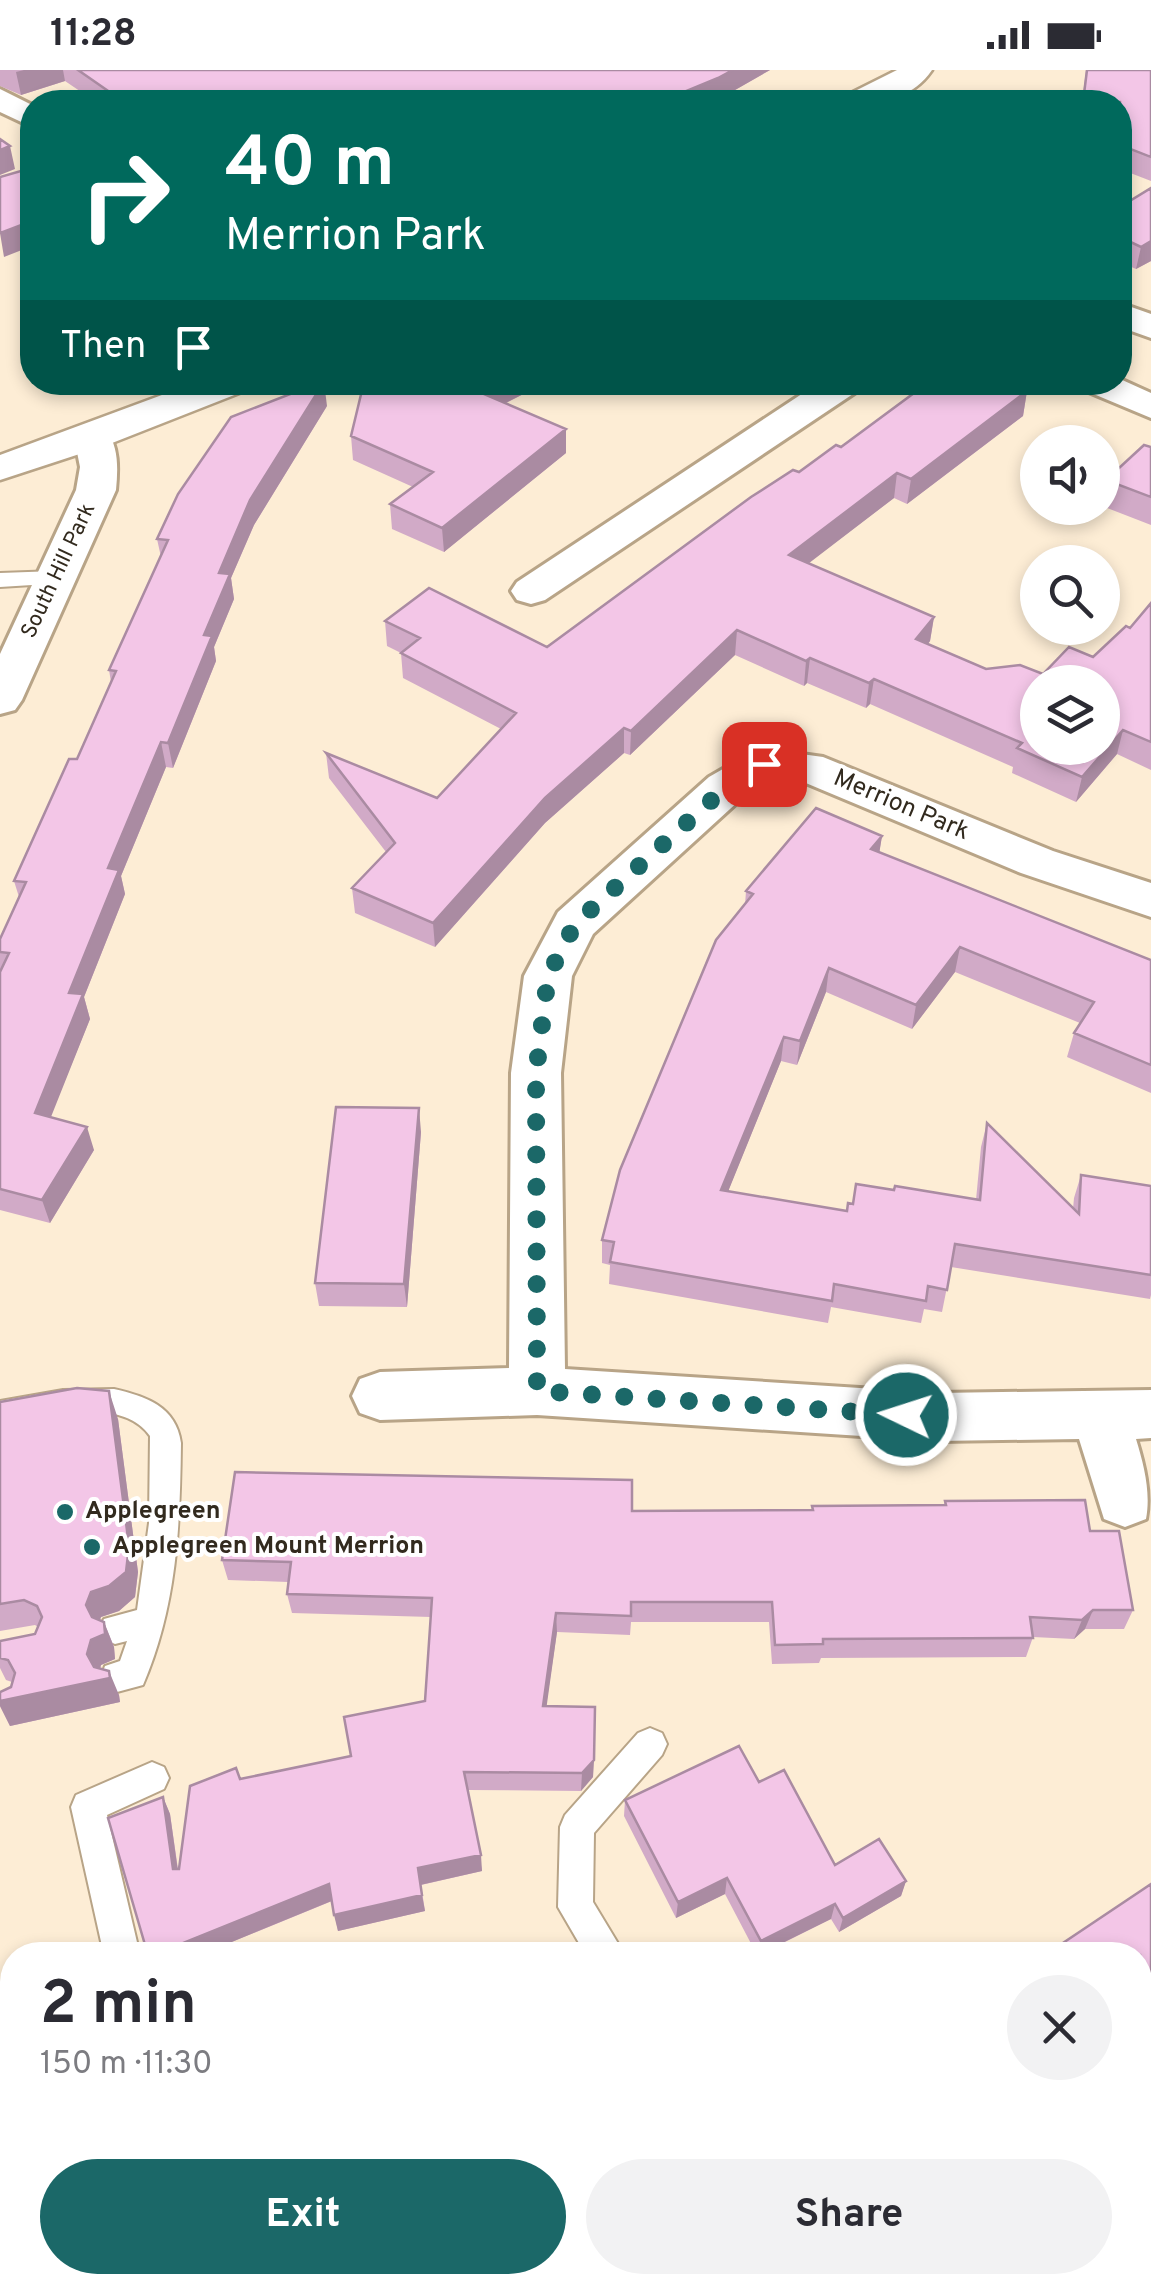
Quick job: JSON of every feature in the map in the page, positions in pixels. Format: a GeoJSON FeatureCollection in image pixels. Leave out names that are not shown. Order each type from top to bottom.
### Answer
{"type":"FeatureCollection","features":[{"type":"Feature","properties":{"kind":"street"},"geometry":{"type":"LineString","coordinates":[[887,90],[901,84],[916,70]]}},
{"type":"Feature","properties":{"kind":"street"},"geometry":{"type":"LineString","coordinates":[[0,468],[200,395]]}},
{"type":"Feature","properties":{"kind":"street"},"geometry":{"type":"LineString","coordinates":[[531,591],[826,395]]}},
{"type":"Feature","properties":{"kind":"street"},"geometry":{"type":"LineString","coordinates":[[1125,395],[1151,407]]}},
{"type":"Feature","properties":{"kind":"street","name":"South Hill Park"},"geometry":{"type":"LineString","coordinates":[[0,700],[96,490],[99,467],[93,437]]}},
{"type":"Feature","properties":{"kind":"street","name":"Merrion Park"},"geometry":{"type":"LineString","coordinates":[[537,1391],[536,1073],[548,976],[575,924],[725,788],[764,764],[807,767],[1037,862],[1151,900]]}},
{"type":"Feature","properties":{"kind":"street"},"geometry":{"type":"LineString","coordinates":[[380,1396],[537,1391],[938,1417],[1126,1416],[1125,1501]]}},
{"type":"Feature","properties":{"kind":"lane"},"geometry":{"type":"LineString","coordinates":[[2,576],[56,578]]}},
{"type":"Feature","properties":{"kind":"lane"},"geometry":{"type":"LineString","coordinates":[[0,1414],[48,1402],[114,1401],[148,1413],[164,1431],[166,1494],[161,1563],[151,1622],[132,1674],[117,1677]]}},
{"type":"Feature","properties":{"kind":"lane"},"geometry":{"type":"LineString","coordinates":[[115,1628],[151,1622]]}},
{"type":"Feature","properties":{"kind":"lane"},"geometry":{"type":"LineString","coordinates":[[599,1942],[575,1907],[577,1827],[650,1744]]}},
{"type":"Feature","properties":{"kind":"lane"},"geometry":{"type":"LineString","coordinates":[[119,1942],[88,1806],[152,1778]]}},
{"type":"Feature","properties":{"kind":"building"},"geometry":{"type":"Polygon","coordinates":[[[78,70],[733,70],[689,90],[107,90],[78,70]]]}},
{"type":"Feature","properties":{"kind":"building"},"geometry":{"type":"Polygon","coordinates":[[[1087,70],[1151,70],[1151,157],[1132,150],[1132,90],[1084,90],[1087,70]]]}},
{"type":"Feature","properties":{"kind":"building"},"geometry":{"type":"Polygon","coordinates":[[[20,171],[20,226],[0,233],[0,177],[20,171]]]}},
{"type":"Feature","properties":{"kind":"building"},"geometry":{"type":"Polygon","coordinates":[[[1151,188],[1151,241],[1141,247],[1132,243],[1132,200],[1151,188]]]}},
{"type":"Feature","properties":{"kind":"building"},"geometry":{"type":"Polygon","coordinates":[[[288,395],[316,395],[250,500],[219,573],[230,574],[204,635],[212,636],[168,743],[161,742],[108,868],[119,870],[69,993],[83,994],[35,1113],[87,1127],[42,1200],[0,1189],[0,972],[9,953],[0,952],[0,939],[26,882],[14,881],[69,759],[77,759],[116,671],[109,670],[168,540],[157,539],[178,494],[231,417],[288,395]]]}},
{"type":"Feature","properties":{"kind":"building"},"geometry":{"type":"Polygon","coordinates":[[[361,395],[486,395],[566,429],[442,528],[390,504],[433,472],[351,436],[361,395]]]}},
{"type":"Feature","properties":{"kind":"building"},"geometry":{"type":"Polygon","coordinates":[[[911,395],[1022,395],[911,479],[897,473],[789,555],[934,617],[916,639],[986,669],[1020,665],[1020,742],[874,679],[869,683],[810,658],[806,661],[737,630],[631,731],[624,728],[545,798],[433,923],[352,888],[395,843],[326,753],[437,798],[516,713],[401,653],[420,638],[385,621],[429,588],[547,647],[751,497],[793,470],[799,472],[836,445],[841,447],[911,395]]]}},
{"type":"Feature","properties":{"kind":"building"},"geometry":{"type":"Polygon","coordinates":[[[1144,445],[1151,447],[1151,497],[1120,485],[1120,467],[1144,445]]]}},
{"type":"Feature","properties":{"kind":"building"},"geometry":{"type":"Polygon","coordinates":[[[1151,603],[1151,742],[1123,730],[1120,733],[1120,665],[1052,665],[1069,647],[1093,657],[1106,645],[1120,645],[1120,632],[1126,626],[1130,628],[1151,603]]]}},
{"type":"Feature","properties":{"kind":"building"},"geometry":{"type":"Polygon","coordinates":[[[1055,765],[1092,765],[1082,777],[1055,765]]]}},
{"type":"Feature","properties":{"kind":"building"},"geometry":{"type":"Polygon","coordinates":[[[816,808],[882,836],[871,849],[1151,960],[1151,1065],[1074,1033],[1094,1002],[960,947],[916,1005],[829,968],[800,1041],[784,1037],[721,1190],[847,1211],[848,1203],[853,1204],[856,1184],[894,1190],[895,1186],[980,1200],[987,1123],[1079,1214],[1081,1175],[1151,1186],[1151,1275],[955,1244],[947,1290],[928,1286],[926,1301],[834,1284],[832,1301],[610,1262],[614,1242],[602,1240],[620,1170],[716,940],[753,894],[746,891],[816,808]]]}},
{"type":"Feature","properties":{"kind":"building"},"geometry":{"type":"Polygon","coordinates":[[[336,1107],[419,1108],[404,1284],[315,1283],[336,1107]]]}},
{"type":"Feature","properties":{"kind":"building","name":"Applegreen"},"geometry":{"type":"Polygon","coordinates":[[[77,1388],[109,1391],[129,1546],[126,1572],[109,1586],[91,1592],[86,1605],[92,1617],[104,1622],[105,1634],[91,1640],[87,1654],[94,1667],[109,1671],[110,1678],[0,1701],[0,1692],[11,1687],[15,1673],[8,1660],[0,1658],[0,1641],[35,1634],[42,1617],[37,1606],[24,1600],[0,1604],[0,1402],[77,1388]]]}},
{"type":"Feature","properties":{"kind":"building"},"geometry":{"type":"Polygon","coordinates":[[[235,1472],[632,1480],[632,1511],[813,1510],[812,1506],[946,1505],[945,1501],[1085,1500],[1090,1531],[1119,1531],[1133,1610],[1093,1610],[1082,1620],[1030,1617],[1033,1638],[823,1639],[823,1644],[775,1645],[772,1602],[631,1602],[631,1616],[556,1613],[543,1706],[595,1707],[594,1760],[582,1773],[464,1772],[481,1855],[418,1868],[422,1895],[334,1915],[329,1884],[185,1942],[144,1942],[108,1818],[163,1797],[173,1869],[179,1869],[190,1786],[236,1768],[240,1779],[351,1756],[344,1717],[425,1701],[432,1598],[287,1594],[291,1562],[222,1560],[235,1472]]]}},
{"type":"Feature","properties":{"kind":"building"},"geometry":{"type":"Polygon","coordinates":[[[739,1746],[759,1782],[784,1770],[835,1865],[879,1839],[906,1881],[843,1918],[835,1904],[761,1941],[727,1878],[678,1902],[625,1800],[739,1746]]]}},
{"type":"Feature","properties":{"kind":"building"},"geometry":{"type":"Polygon","coordinates":[[[1151,1884],[1151,1942],[1064,1942],[1151,1884]]]}},
{"type":"Feature","properties":{"kind":"place","name":"Applegreen"},"geometry":{"type":"Point","coordinates":[65,1512]}},
{"type":"Feature","properties":{"kind":"place","name":"Applegreen Mount Merrion"},"geometry":{"type":"Point","coordinates":[92,1547]}},
{"type":"Feature","properties":{"kind":"route"},"geometry":{"type":"LineString","coordinates":[[764,764],[725,788],[575,924],[548,976],[536,1073],[537,1391],[906,1415]]}}]}
